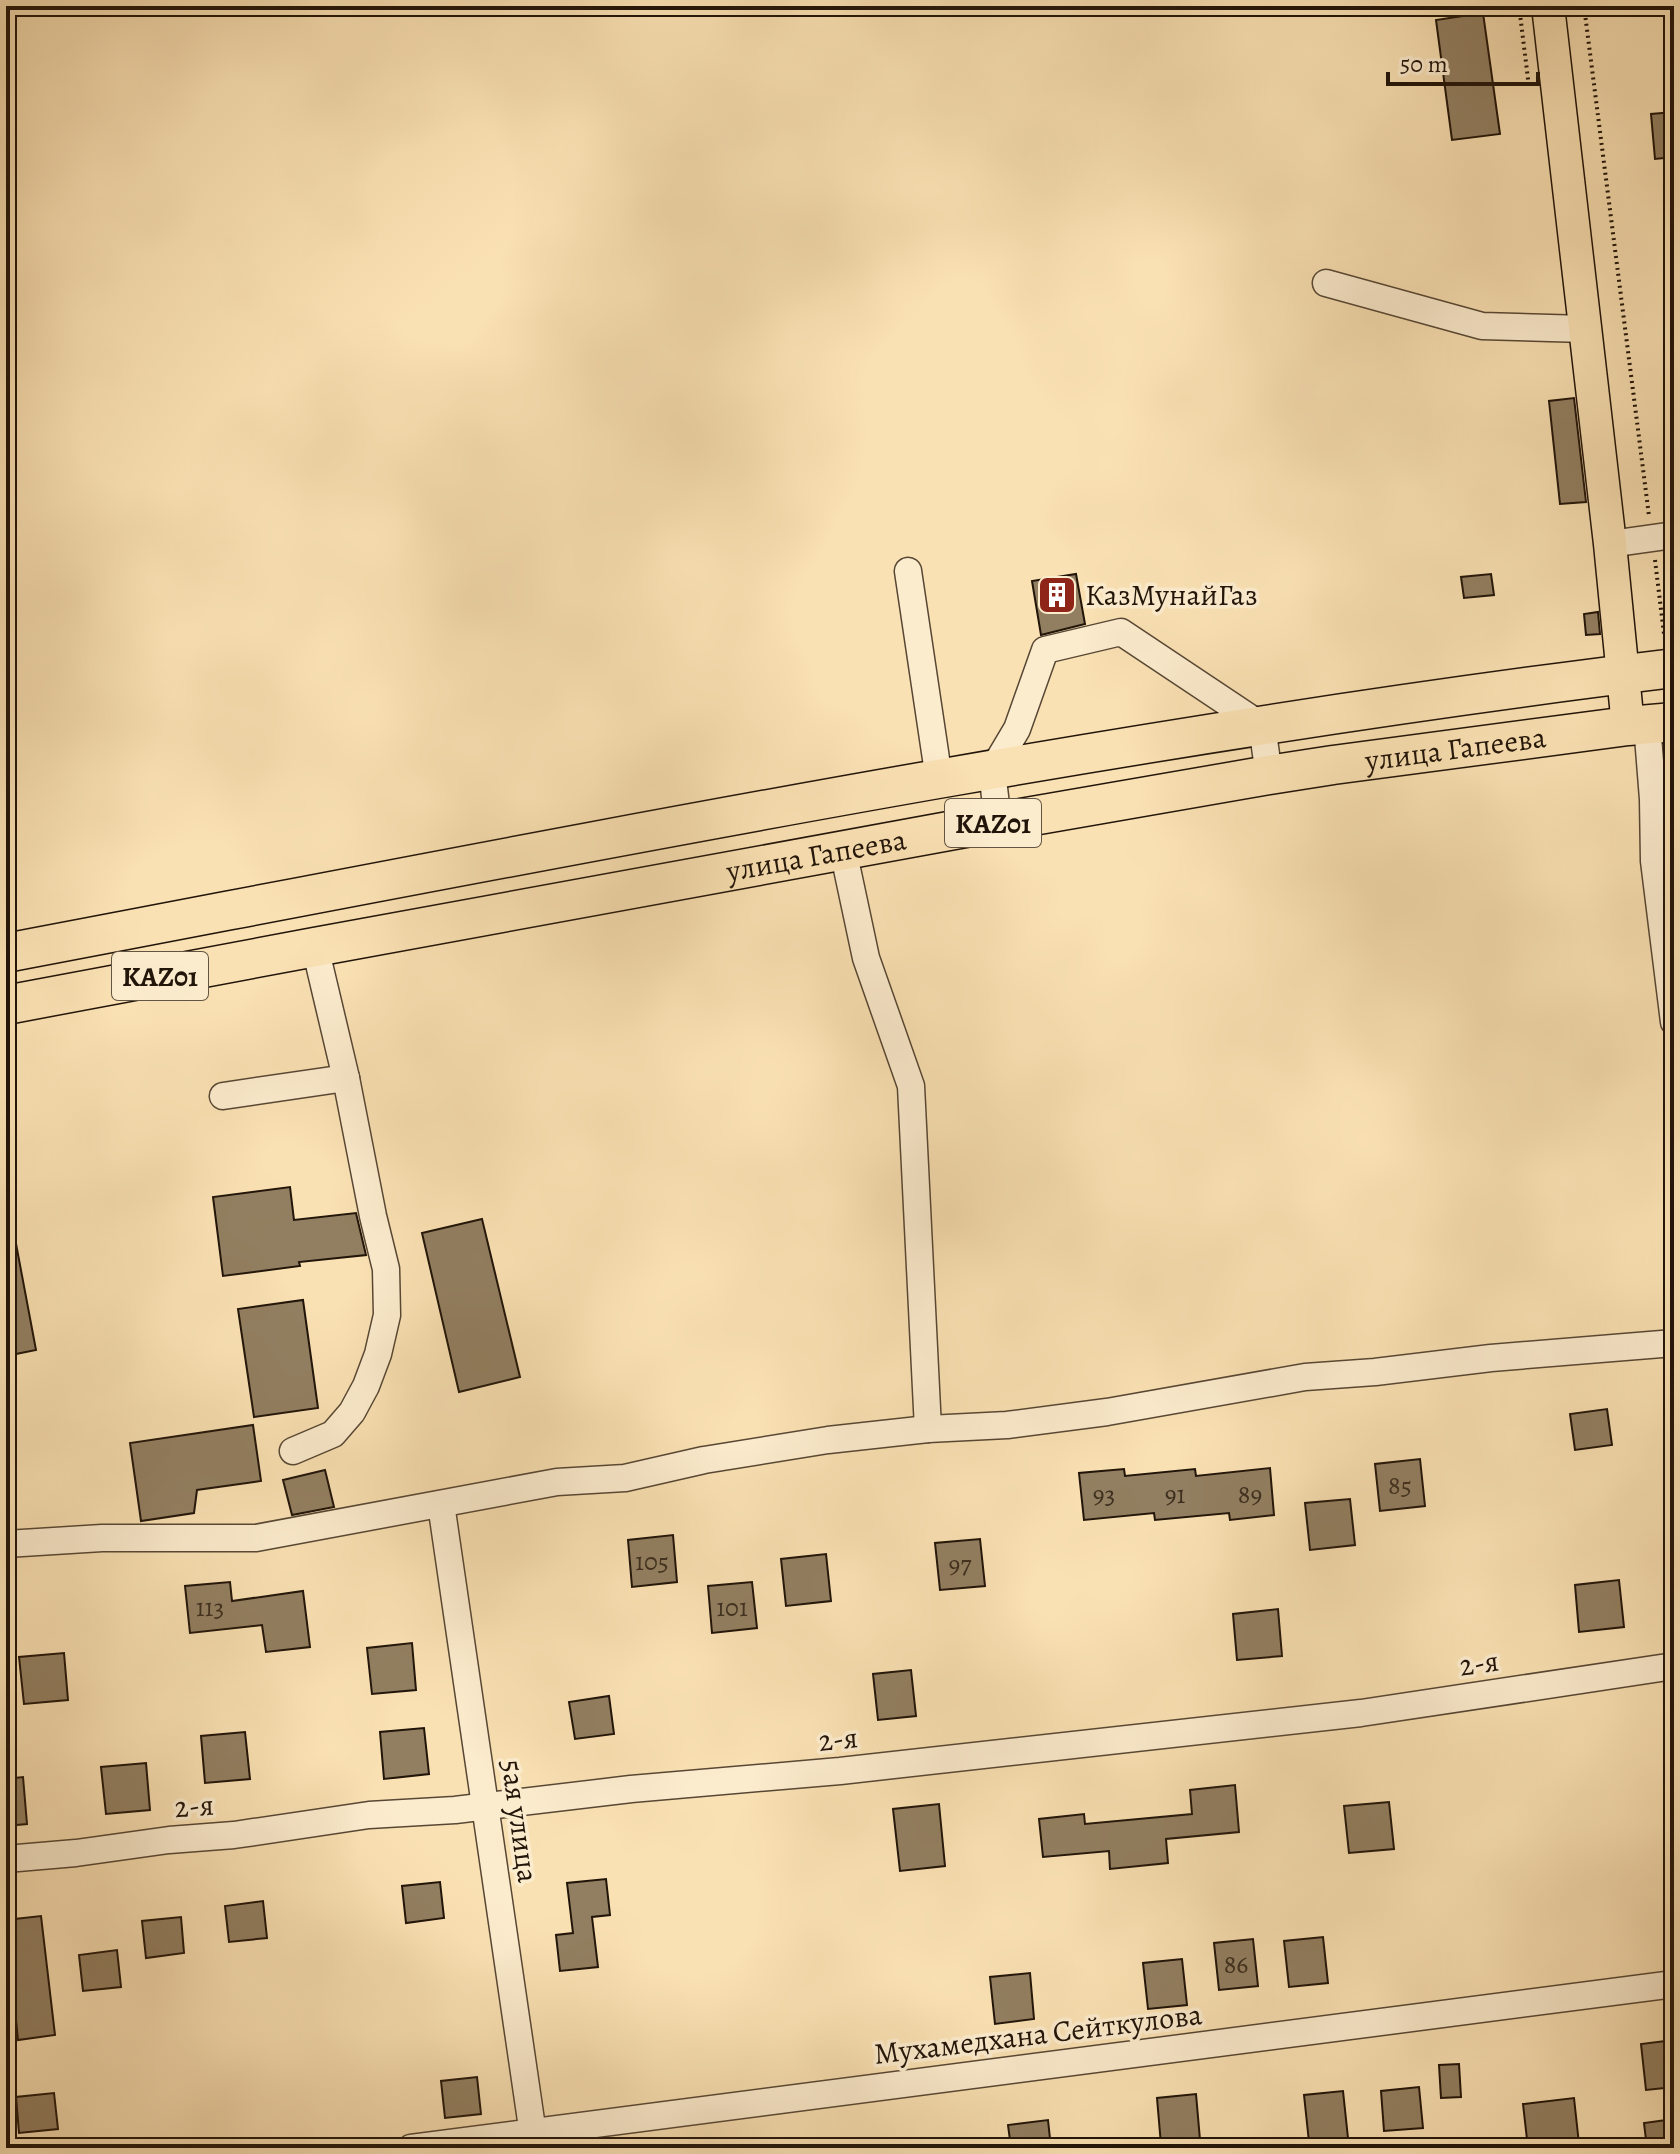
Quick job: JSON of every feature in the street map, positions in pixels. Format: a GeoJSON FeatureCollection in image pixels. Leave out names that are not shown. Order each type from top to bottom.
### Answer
{"type":"FeatureCollection","features":[{"type":"Feature","properties":{"kind":"highway","name":"улица Гапеева"},"geometry":{"type":"LineString","coordinates":[[6,953],[846,794],[1262,726],[1517,687],[1622,675],[1669,651]]}},
{"type":"Feature","properties":{"kind":"highway","name":"улица Гапеева"},"geometry":{"type":"LineString","coordinates":[[6,1005],[843,850],[1269,775],[1650,724]]}},
{"type":"Feature","properties":{"kind":"main road"},"geometry":{"type":"LineString","coordinates":[[1548,6],[1610,544],[1622,675],[1650,724]]}},
{"type":"Feature","properties":{"kind":"street"},"geometry":{"type":"LineString","coordinates":[[1326,283],[1482,326],[1585,329]]}},
{"type":"Feature","properties":{"kind":"street"},"geometry":{"type":"LineString","coordinates":[[1610,544],[1662,529]]}},
{"type":"Feature","properties":{"kind":"street"},"geometry":{"type":"LineString","coordinates":[[908,571],[939,779]]}},
{"type":"Feature","properties":{"kind":"street"},"geometry":{"type":"LineString","coordinates":[[998,822],[992,771],[1017,729],[1045,650],[1121,632],[1262,726],[1269,775]]}},
{"type":"Feature","properties":{"kind":"street"},"geometry":{"type":"LineString","coordinates":[[1650,724],[1654,861],[1674,1022]]}},
{"type":"Feature","properties":{"kind":"street"},"geometry":{"type":"LineString","coordinates":[[843,850],[866,958],[911,1086],[928,1429]]}},
{"type":"Feature","properties":{"kind":"street"},"geometry":{"type":"LineString","coordinates":[[293,1451],[333,1434],[352,1412],[378,1354],[387,1315],[386,1269],[315,947]]}},
{"type":"Feature","properties":{"kind":"street"},"geometry":{"type":"LineString","coordinates":[[223,1096],[346,1078]]}},
{"type":"Feature","properties":{"kind":"street"},"geometry":{"type":"LineString","coordinates":[[6,1544],[102,1538],[256,1538],[557,1482],[625,1478],[704,1460],[828,1440],[928,1429],[1007,1425],[1107,1412],[1305,1377],[1674,1343]]}},
{"type":"Feature","properties":{"kind":"street","name":"5ая улица"},"geometry":{"type":"LineString","coordinates":[[441,1504],[534,2140]]}},
{"type":"Feature","properties":{"kind":"street","name":"2-я"},"geometry":{"type":"LineString","coordinates":[[6,1859],[234,1835],[369,1815],[455,1810],[631,1789],[840,1771],[1361,1713],[1674,1666]]}},
{"type":"Feature","properties":{"kind":"street","name":"Мухамедхана Сейткулова"},"geometry":{"type":"LineString","coordinates":[[411,2148],[534,2140],[1674,1984]]}},
{"type":"Feature","properties":{"kind":"path"},"geometry":{"type":"LineString","coordinates":[[1519,6],[1522,32]]}},
{"type":"Feature","properties":{"kind":"path"},"geometry":{"type":"LineString","coordinates":[[1584,6],[1662,529]]}},
{"type":"Feature","properties":{"kind":"path"},"geometry":{"type":"LineString","coordinates":[[1654,555],[1669,651]]}},
{"type":"Feature","properties":{"kind":"building"},"geometry":{"type":"Polygon","coordinates":[[[1483,13],[1500,134],[1452,140],[1436,20],[1483,13]]]}},
{"type":"Feature","properties":{"kind":"building"},"geometry":{"type":"Polygon","coordinates":[[[1674,112],[1674,157],[1655,159],[1651,114],[1674,112]]]}},
{"type":"Feature","properties":{"kind":"building"},"geometry":{"type":"Polygon","coordinates":[[[1574,398],[1586,502],[1560,504],[1549,401],[1574,398]]]}},
{"type":"Feature","properties":{"kind":"building","name":"КазМунайГаз"},"geometry":{"type":"Polygon","coordinates":[[[1076,574],[1085,624],[1041,635],[1032,581],[1076,574]]]}},
{"type":"Feature","properties":{"kind":"building"},"geometry":{"type":"Polygon","coordinates":[[[1491,574],[1494,595],[1464,598],[1461,577],[1491,574]]]}},
{"type":"Feature","properties":{"kind":"building"},"geometry":{"type":"Polygon","coordinates":[[[1598,612],[1600,634],[1586,635],[1584,614],[1598,612]]]}},
{"type":"Feature","properties":{"kind":"building"},"geometry":{"type":"Polygon","coordinates":[[[290,1187],[294,1220],[356,1213],[366,1255],[299,1262],[300,1266],[223,1276],[213,1197],[290,1187]]]}},
{"type":"Feature","properties":{"kind":"building"},"geometry":{"type":"Polygon","coordinates":[[[482,1219],[520,1377],[459,1392],[422,1233],[482,1219]]]}},
{"type":"Feature","properties":{"kind":"building"},"geometry":{"type":"Polygon","coordinates":[[[14,1233],[36,1350],[6,1356],[6,1234],[14,1233]]]}},
{"type":"Feature","properties":{"kind":"building"},"geometry":{"type":"Polygon","coordinates":[[[303,1300],[318,1408],[254,1417],[238,1309],[303,1300]]]}},
{"type":"Feature","properties":{"kind":"building"},"geometry":{"type":"Polygon","coordinates":[[[1607,1409],[1612,1445],[1575,1450],[1570,1414],[1607,1409]]]}},
{"type":"Feature","properties":{"kind":"building"},"geometry":{"type":"Polygon","coordinates":[[[253,1425],[261,1481],[197,1490],[194,1513],[141,1521],[130,1443],[253,1425]]]}},
{"type":"Feature","properties":{"kind":"building"},"geometry":{"type":"Polygon","coordinates":[[[1420,1459],[1425,1506],[1380,1511],[1375,1464],[1420,1459]]]}},
{"type":"Feature","properties":{"kind":"building"},"geometry":{"type":"Polygon","coordinates":[[[1270,1468],[1274,1515],[1230,1520],[1229,1513],[1155,1520],[1154,1513],[1084,1520],[1079,1473],[1124,1469],[1125,1476],[1195,1469],[1196,1476],[1270,1468]]]}},
{"type":"Feature","properties":{"kind":"building"},"geometry":{"type":"Polygon","coordinates":[[[325,1470],[334,1507],[292,1515],[283,1480],[325,1470]]]}},
{"type":"Feature","properties":{"kind":"building"},"geometry":{"type":"Polygon","coordinates":[[[1350,1499],[1355,1545],[1310,1550],[1305,1503],[1350,1499]]]}},
{"type":"Feature","properties":{"kind":"building"},"geometry":{"type":"Polygon","coordinates":[[[673,1535],[677,1582],[632,1587],[628,1540],[673,1535]]]}},
{"type":"Feature","properties":{"kind":"building"},"geometry":{"type":"Polygon","coordinates":[[[980,1539],[985,1586],[940,1590],[935,1543],[980,1539]]]}},
{"type":"Feature","properties":{"kind":"building"},"geometry":{"type":"Polygon","coordinates":[[[826,1554],[831,1601],[786,1606],[781,1559],[826,1554]]]}},
{"type":"Feature","properties":{"kind":"building"},"geometry":{"type":"Polygon","coordinates":[[[1619,1580],[1624,1627],[1579,1632],[1575,1585],[1619,1580]]]}},
{"type":"Feature","properties":{"kind":"building"},"geometry":{"type":"Polygon","coordinates":[[[230,1582],[232,1601],[303,1591],[310,1647],[266,1652],[262,1625],[190,1633],[185,1586],[230,1582]]]}},
{"type":"Feature","properties":{"kind":"building"},"geometry":{"type":"Polygon","coordinates":[[[752,1582],[757,1628],[712,1633],[708,1586],[752,1582]]]}},
{"type":"Feature","properties":{"kind":"building"},"geometry":{"type":"Polygon","coordinates":[[[1278,1609],[1282,1656],[1237,1660],[1233,1614],[1278,1609]]]}},
{"type":"Feature","properties":{"kind":"building"},"geometry":{"type":"Polygon","coordinates":[[[412,1643],[416,1690],[372,1694],[367,1648],[412,1643]]]}},
{"type":"Feature","properties":{"kind":"building"},"geometry":{"type":"Polygon","coordinates":[[[64,1653],[68,1700],[24,1704],[19,1657],[64,1653]]]}},
{"type":"Feature","properties":{"kind":"building"},"geometry":{"type":"Polygon","coordinates":[[[911,1670],[916,1716],[878,1720],[873,1674],[911,1670]]]}},
{"type":"Feature","properties":{"kind":"building"},"geometry":{"type":"Polygon","coordinates":[[[609,1696],[614,1734],[575,1739],[569,1702],[609,1696]]]}},
{"type":"Feature","properties":{"kind":"building"},"geometry":{"type":"Polygon","coordinates":[[[424,1728],[429,1774],[384,1779],[380,1732],[424,1728]]]}},
{"type":"Feature","properties":{"kind":"building"},"geometry":{"type":"Polygon","coordinates":[[[245,1732],[250,1779],[205,1783],[201,1736],[245,1732]]]}},
{"type":"Feature","properties":{"kind":"building"},"geometry":{"type":"Polygon","coordinates":[[[146,1763],[150,1810],[106,1814],[101,1767],[146,1763]]]}},
{"type":"Feature","properties":{"kind":"building"},"geometry":{"type":"Polygon","coordinates":[[[23,1777],[27,1824],[6,1826],[6,1779],[23,1777]]]}},
{"type":"Feature","properties":{"kind":"building"},"geometry":{"type":"Polygon","coordinates":[[[1235,1785],[1239,1832],[1166,1839],[1168,1863],[1110,1869],[1109,1851],[1043,1857],[1039,1819],[1084,1814],[1085,1824],[1192,1814],[1190,1790],[1235,1785]]]}},
{"type":"Feature","properties":{"kind":"building"},"geometry":{"type":"Polygon","coordinates":[[[1389,1802],[1394,1849],[1349,1853],[1344,1806],[1389,1802]]]}},
{"type":"Feature","properties":{"kind":"building"},"geometry":{"type":"Polygon","coordinates":[[[939,1804],[945,1866],[900,1871],[893,1809],[939,1804]]]}},
{"type":"Feature","properties":{"kind":"building"},"geometry":{"type":"Polygon","coordinates":[[[606,1879],[610,1915],[592,1917],[598,1967],[560,1971],[556,1935],[573,1933],[567,1883],[606,1879]]]}},
{"type":"Feature","properties":{"kind":"building"},"geometry":{"type":"Polygon","coordinates":[[[440,1882],[444,1918],[406,1923],[402,1886],[440,1882]]]}},
{"type":"Feature","properties":{"kind":"building"},"geometry":{"type":"Polygon","coordinates":[[[263,1901],[267,1938],[229,1942],[225,1906],[263,1901]]]}},
{"type":"Feature","properties":{"kind":"building"},"geometry":{"type":"Polygon","coordinates":[[[41,1916],[55,2035],[18,2040],[6,1920],[41,1916]]]}},
{"type":"Feature","properties":{"kind":"building"},"geometry":{"type":"Polygon","coordinates":[[[181,1917],[184,1953],[146,1958],[142,1921],[181,1917]]]}},
{"type":"Feature","properties":{"kind":"building"},"geometry":{"type":"Polygon","coordinates":[[[1323,1937],[1328,1983],[1289,1987],[1284,1941],[1323,1937]]]}},
{"type":"Feature","properties":{"kind":"building"},"geometry":{"type":"Polygon","coordinates":[[[1253,1939],[1258,1986],[1219,1990],[1214,1943],[1253,1939]]]}},
{"type":"Feature","properties":{"kind":"building"},"geometry":{"type":"Polygon","coordinates":[[[117,1950],[121,1987],[83,1991],[79,1955],[117,1950]]]}},
{"type":"Feature","properties":{"kind":"building"},"geometry":{"type":"Polygon","coordinates":[[[1182,1959],[1187,2005],[1148,2009],[1143,1963],[1182,1959]]]}},
{"type":"Feature","properties":{"kind":"building"},"geometry":{"type":"Polygon","coordinates":[[[1030,1973],[1034,2019],[995,2024],[990,1977],[1030,1973]]]}},
{"type":"Feature","properties":{"kind":"building"},"geometry":{"type":"Polygon","coordinates":[[[1674,2040],[1674,2087],[1646,2090],[1641,2044],[1674,2040]]]}},
{"type":"Feature","properties":{"kind":"building"},"geometry":{"type":"Polygon","coordinates":[[[1459,2064],[1461,2097],[1441,2098],[1439,2065],[1459,2064]]]}},
{"type":"Feature","properties":{"kind":"building"},"geometry":{"type":"Polygon","coordinates":[[[477,2077],[481,2114],[445,2118],[441,2081],[477,2077]]]}},
{"type":"Feature","properties":{"kind":"building"},"geometry":{"type":"Polygon","coordinates":[[[1419,2087],[1423,2128],[1384,2131],[1381,2091],[1419,2087]]]}},
{"type":"Feature","properties":{"kind":"building"},"geometry":{"type":"Polygon","coordinates":[[[1343,2091],[1348,2138],[1309,2142],[1304,2095],[1343,2091]]]}},
{"type":"Feature","properties":{"kind":"building"},"geometry":{"type":"Polygon","coordinates":[[[54,2093],[58,2129],[19,2133],[16,2097],[54,2093]]]}},
{"type":"Feature","properties":{"kind":"building"},"geometry":{"type":"Polygon","coordinates":[[[1196,2094],[1200,2140],[1161,2145],[1157,2098],[1196,2094]]]}},
{"type":"Feature","properties":{"kind":"building"},"geometry":{"type":"Polygon","coordinates":[[[1574,2098],[1579,2144],[1528,2148],[1523,2104],[1574,2098]]]}},
{"type":"Feature","properties":{"kind":"building"},"geometry":{"type":"Polygon","coordinates":[[[1674,2119],[1674,2148],[1647,2148],[1644,2123],[1674,2119]]]}},
{"type":"Feature","properties":{"kind":"building"},"geometry":{"type":"Polygon","coordinates":[[[1048,2120],[1051,2148],[1011,2148],[1008,2125],[1048,2120]]]}},
{"type":"Feature","properties":{"kind":"place","name":"КазМунайГаз"},"geometry":{"type":"Point","coordinates":[1057,595]}}]}
